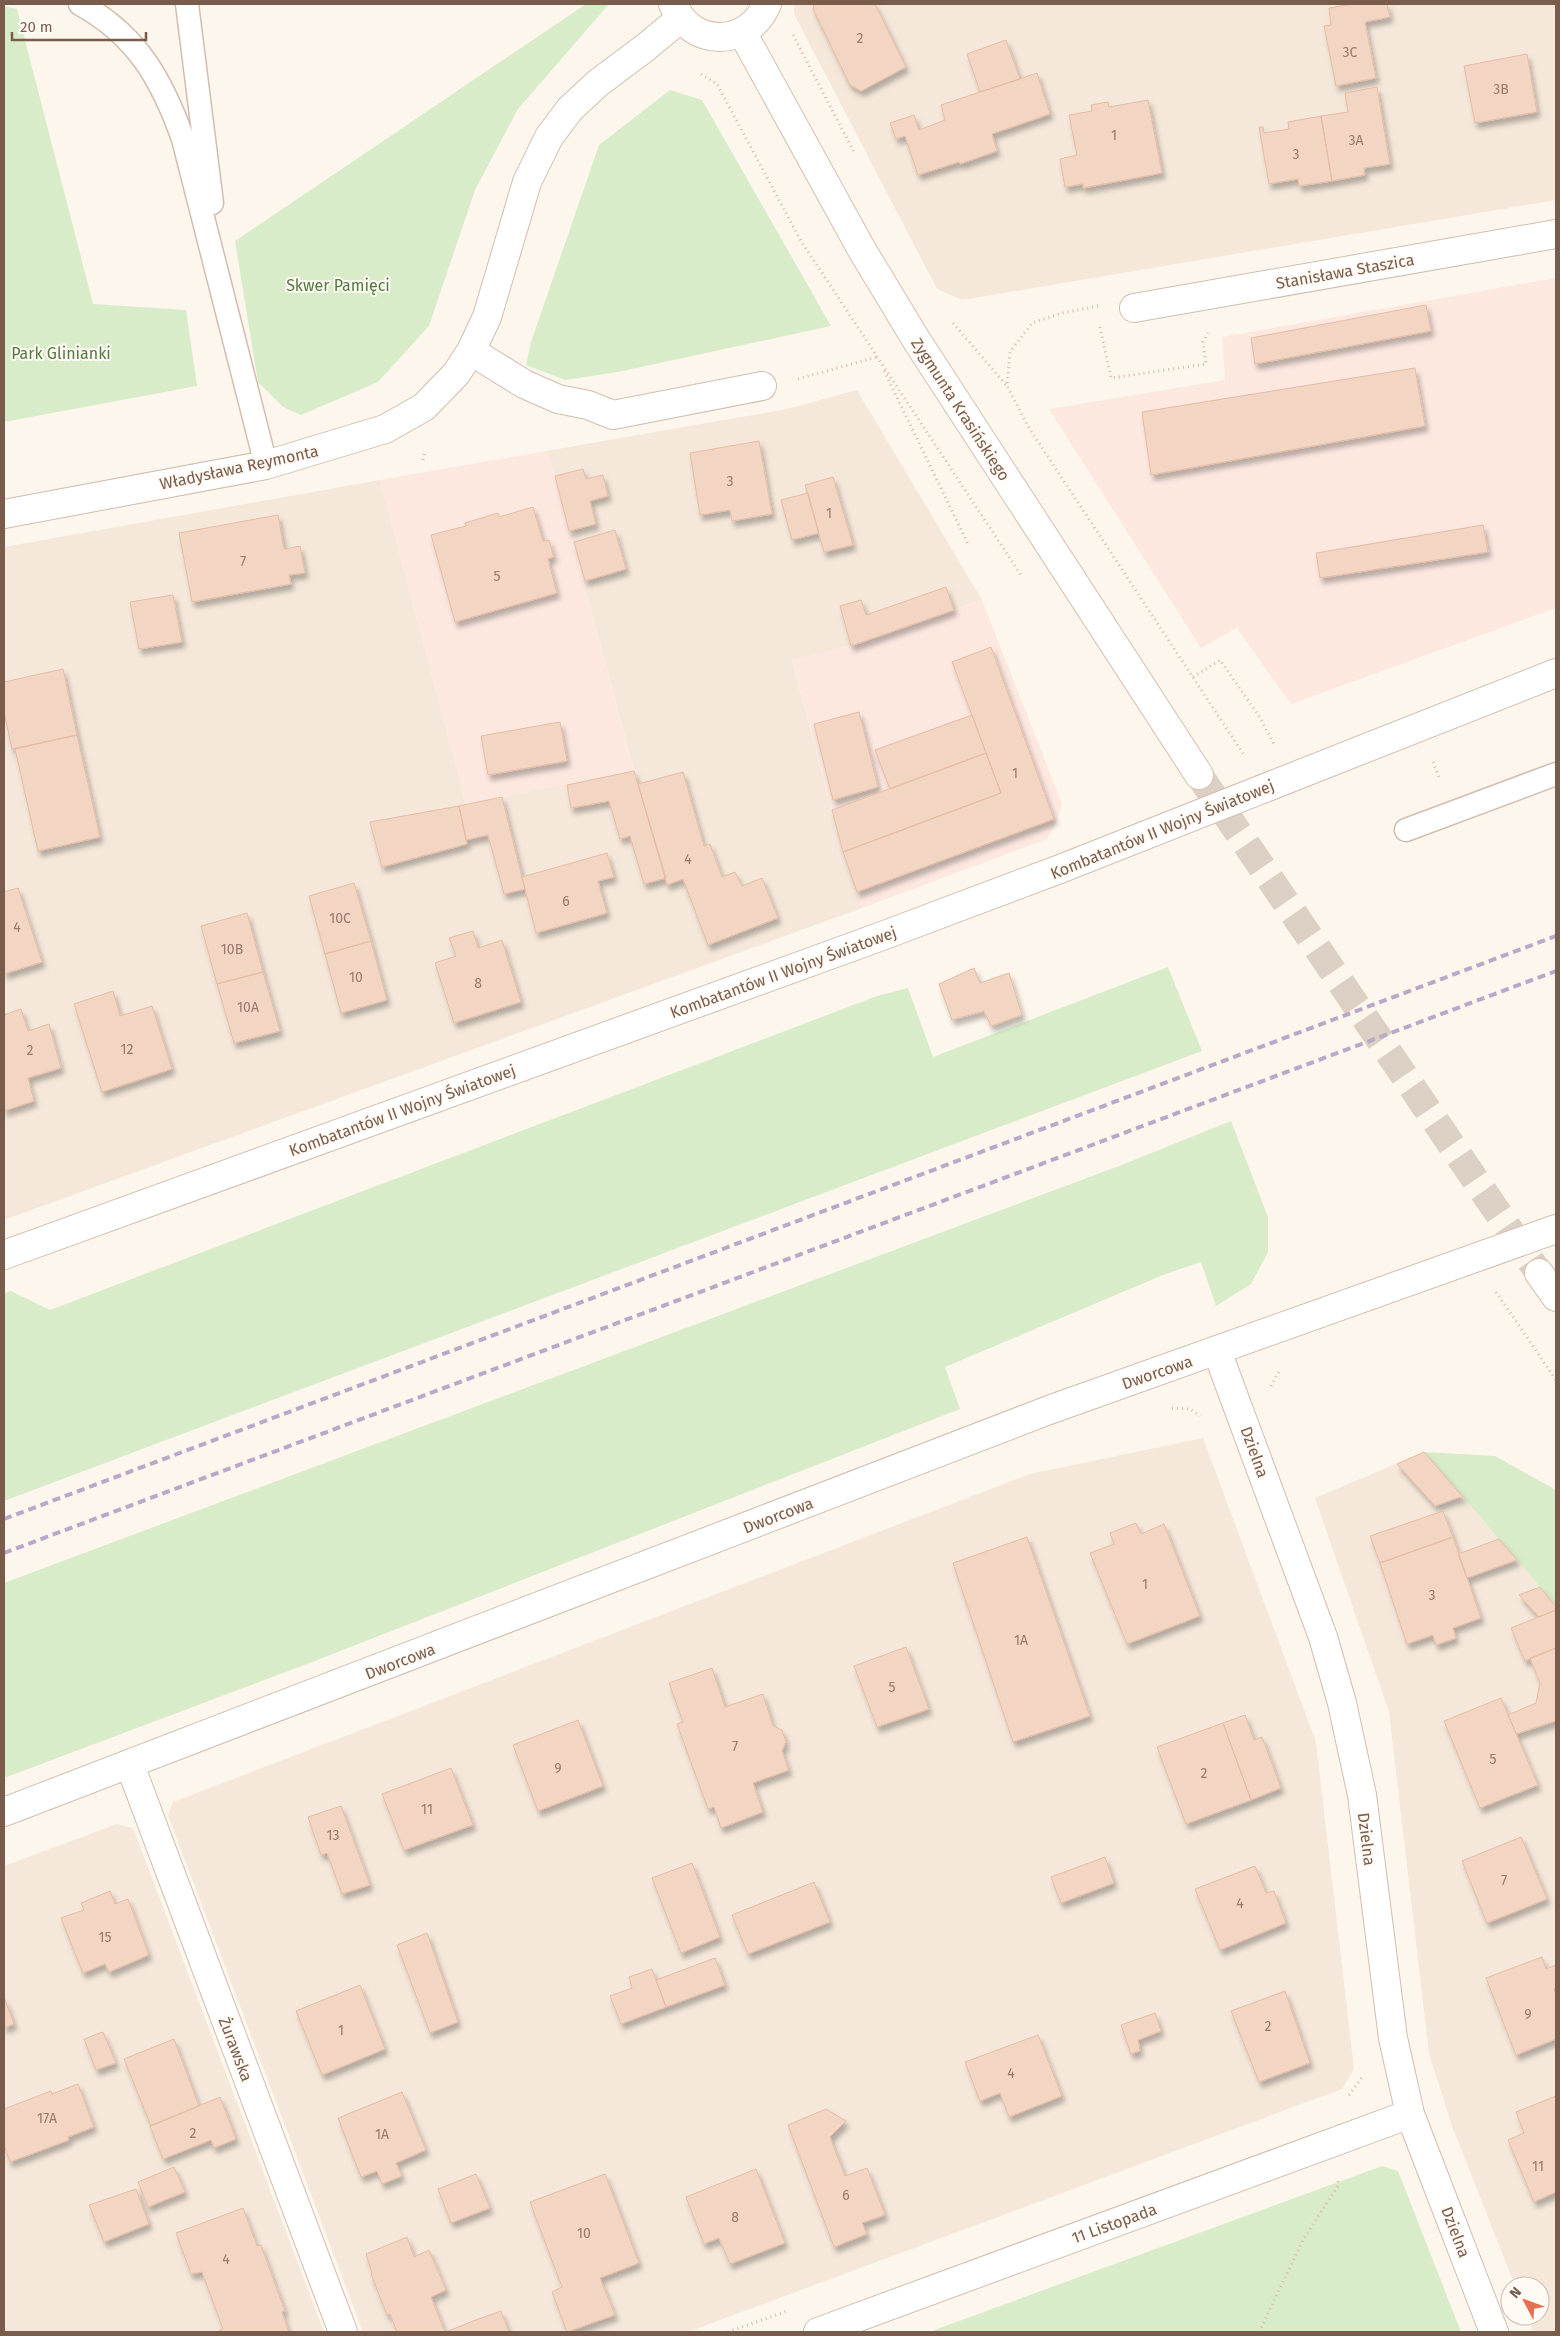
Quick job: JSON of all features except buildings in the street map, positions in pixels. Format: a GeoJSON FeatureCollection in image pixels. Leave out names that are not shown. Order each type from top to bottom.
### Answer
{"type":"FeatureCollection","features":[{"type":"Feature","properties":{"kind":"street"},"geometry":{"type":"LineString","coordinates":[[677,11],[688,26],[707,36],[728,37],[742,32],[754,24],[767,4]]}},
{"type":"Feature","properties":{"kind":"street","name":"Władysława Reymonta"},"geometry":{"type":"LineString","coordinates":[[4,514],[266,465],[385,429],[424,408],[456,374],[471,351],[488,317],[527,182],[549,137],[570,109],[598,83],[646,47],[677,11]]}},
{"type":"Feature","properties":{"kind":"street","name":"Zygmunta Krasińskiego"},"geometry":{"type":"LineString","coordinates":[[742,32],[862,250],[917,341],[1199,775]]}},
{"type":"Feature","properties":{"kind":"street","name":"Stanisława Staszica"},"geometry":{"type":"LineString","coordinates":[[1134,308],[1556,234]]}},
{"type":"Feature","properties":{"kind":"street"},"geometry":{"type":"LineString","coordinates":[[471,351],[524,384],[558,399],[588,405],[613,415],[762,386]]}},
{"type":"Feature","properties":{"kind":"street","name":"Kombatantów II Wojny Światowej"},"geometry":{"type":"LineString","coordinates":[[4,1255],[1069,866],[1556,673]]}},
{"type":"Feature","properties":{"kind":"street","name":"Dworcowa"},"geometry":{"type":"LineString","coordinates":[[4,1812],[130,1766],[1049,1410],[1556,1229]]}},
{"type":"Feature","properties":{"kind":"street"},"geometry":{"type":"LineString","coordinates":[[1539,1273],[1556,1297]]}},
{"type":"Feature","properties":{"kind":"street","name":"Dzielna"},"geometry":{"type":"LineString","coordinates":[[1217,1351],[1322,1636],[1342,1703],[1362,1795],[1393,2038],[1410,2114],[1494,2332]]}},
{"type":"Feature","properties":{"kind":"street","name":"Żurawska"},"geometry":{"type":"LineString","coordinates":[[130,1766],[343,2332]]}},
{"type":"Feature","properties":{"kind":"street","name":"11 Listopada"},"geometry":{"type":"LineString","coordinates":[[818,2332],[1410,2114]]}},
{"type":"Feature","properties":{"kind":"lane"},"geometry":{"type":"LineString","coordinates":[[80,4],[106,20],[124,36],[155,74],[169,101],[183,139],[266,465]]}},
{"type":"Feature","properties":{"kind":"lane"},"geometry":{"type":"LineString","coordinates":[[187,4],[213,209],[215,266]]}},
{"type":"Feature","properties":{"kind":"lane"},"geometry":{"type":"LineString","coordinates":[[1406,830],[1556,774]]}},
{"type":"Feature","properties":{"kind":"path"},"geometry":{"type":"LineString","coordinates":[[791,32],[859,161]]}},
{"type":"Feature","properties":{"kind":"path"},"geometry":{"type":"LineString","coordinates":[[1007,386],[1010,352],[1032,323],[1062,313],[1096,306],[1134,308]]}},
{"type":"Feature","properties":{"kind":"path"},"geometry":{"type":"LineString","coordinates":[[952,322],[1007,386],[1029,428],[1244,755]]}},
{"type":"Feature","properties":{"kind":"path"},"geometry":{"type":"LineString","coordinates":[[762,386],[785,383],[877,357],[970,546]]}},
{"type":"Feature","properties":{"kind":"path"},"geometry":{"type":"LineString","coordinates":[[1193,677],[1220,660],[1259,716],[1277,751]]}},
{"type":"Feature","properties":{"kind":"path"},"geometry":{"type":"LineString","coordinates":[[1496,1292],[1556,1380]]}},
{"type":"Feature","properties":{"kind":"path"},"geometry":{"type":"LineString","coordinates":[[1268,1392],[1278,1371],[1285,1365]]}},
{"type":"Feature","properties":{"kind":"path"},"geometry":{"type":"LineString","coordinates":[[1163,1411],[1172,1408],[1190,1409],[1205,1419]]}},
{"type":"Feature","properties":{"kind":"path"},"geometry":{"type":"LineString","coordinates":[[1259,2332],[1304,2238],[1338,2186],[1338,2141]]}},
{"type":"Feature","properties":{"kind":"shaded area"},"geometry":{"type":"Polygon","coordinates":[[[794,4],[1556,4],[1556,200],[962,300],[937,289],[794,14],[794,4]]]}},
{"type":"Feature","properties":{"kind":"shaded area"},"geometry":{"type":"Polygon","coordinates":[[[1556,278],[1556,608],[1291,704],[1237,628],[1201,648],[1049,409],[1225,380],[1222,337],[1556,278]]]}},
{"type":"Feature","properties":{"kind":"shaded area"},"geometry":{"type":"Polygon","coordinates":[[[857,390],[982,600],[851,646],[792,661],[843,852],[862,908],[4,1220],[4,547],[380,480],[466,804],[634,770],[555,476],[546,451],[787,409],[857,390]]]}},
{"type":"Feature","properties":{"kind":"shaded area"},"geometry":{"type":"Polygon","coordinates":[[[546,451],[555,476],[634,771],[466,804],[380,480],[546,451]]]}},
{"type":"Feature","properties":{"kind":"shaded area"},"geometry":{"type":"Polygon","coordinates":[[[982,600],[1062,804],[1057,821],[1047,839],[862,908],[843,852],[792,660],[851,646],[982,600]]]}},
{"type":"Feature","properties":{"kind":"shaded area"},"geometry":{"type":"Polygon","coordinates":[[[1203,1438],[1316,1742],[1354,2069],[1342,2089],[688,2332],[363,2332],[168,1815],[173,1802],[1030,1474],[1203,1438]]]}},
{"type":"Feature","properties":{"kind":"shaded area"},"geometry":{"type":"Polygon","coordinates":[[[1424,1452],[1556,1605],[1556,2332],[1533,2332],[1531,2326],[1550,2326],[1550,2276],[1511,2276],[1452,2126],[1429,2054],[1389,1712],[1315,1498],[1424,1452]]]}},
{"type":"Feature","properties":{"kind":"shaded area"},"geometry":{"type":"Polygon","coordinates":[[[117,1824],[133,1828],[324,2332],[4,2332],[4,1866],[117,1824]]]}},
{"type":"Feature","properties":{"kind":"green space","name":"Skwer Pamięci"},"geometry":{"type":"Polygon","coordinates":[[[586,4],[609,4],[518,109],[475,190],[429,326],[378,382],[301,415],[283,407],[258,382],[235,241],[586,4]]]}},
{"type":"Feature","properties":{"kind":"green space","name":"Park Glinianki"},"geometry":{"type":"Polygon","coordinates":[[[4,6],[17,9],[93,304],[186,310],[197,386],[4,422],[4,6]]]}},
{"type":"Feature","properties":{"kind":"green space"},"geometry":{"type":"Polygon","coordinates":[[[670,90],[702,100],[831,326],[618,372],[565,380],[526,365],[531,342],[599,145],[670,90]]]}},
{"type":"Feature","properties":{"kind":"green space"},"geometry":{"type":"Polygon","coordinates":[[[1168,967],[1202,1051],[4,1501],[4,1293],[11,1291],[50,1310],[877,996],[908,988],[933,1057],[1168,967]]]}},
{"type":"Feature","properties":{"kind":"green space"},"geometry":{"type":"Polygon","coordinates":[[[1231,1121],[1268,1217],[1268,1252],[1251,1284],[1216,1306],[1201,1262],[1163,1275],[945,1367],[960,1409],[307,1664],[4,1778],[4,1583],[1119,1166],[1231,1121]]]}},
{"type":"Feature","properties":{"kind":"green space"},"geometry":{"type":"Polygon","coordinates":[[[1424,1452],[1495,1456],[1556,1490],[1556,1605],[1424,1452]]]}},
{"type":"Feature","properties":{"kind":"green space"},"geometry":{"type":"Polygon","coordinates":[[[1382,2166],[1398,2171],[1461,2332],[929,2332],[1382,2166]]]}},
{"type":"Feature","properties":{"kind":"tunnel"},"geometry":{"type":"LineString","coordinates":[[1199,775],[1539,1273]]}},
{"type":"Feature","properties":{"kind":"railway"},"geometry":{"type":"LineString","coordinates":[[4,1519],[1556,936]]}},
{"type":"Feature","properties":{"kind":"railway"},"geometry":{"type":"LineString","coordinates":[[4,1553],[1556,971]]}}]}
